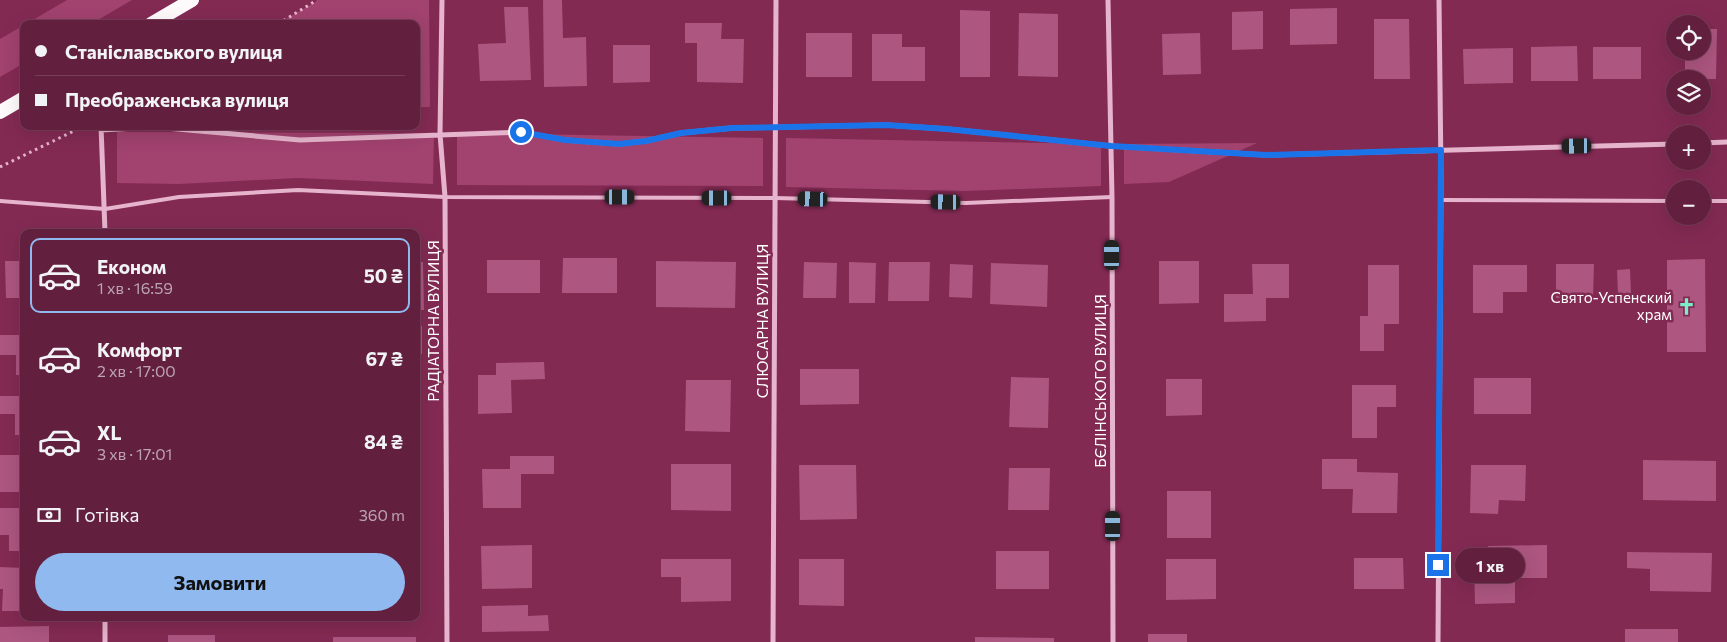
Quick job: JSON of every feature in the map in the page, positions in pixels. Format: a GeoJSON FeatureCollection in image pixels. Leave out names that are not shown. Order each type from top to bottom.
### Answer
{"type":"FeatureCollection","features":[{"type":"Feature","properties":{"kind":"highway"},"geometry":{"type":"LineString","coordinates":[[158,20],[192,0]]}},
{"type":"Feature","properties":{"kind":"highway"},"geometry":{"type":"LineString","coordinates":[[0,112],[20,100]]}},
{"type":"Feature","properties":{"kind":"street","name":"РАДІАТОРНА ВУЛИЦЯ"},"geometry":{"type":"LineString","coordinates":[[442,0],[440,134],[445,197],[446,642]]}},
{"type":"Feature","properties":{"kind":"street","name":"СЛЮСАРНА ВУЛИЦЯ"},"geometry":{"type":"LineString","coordinates":[[772,642],[776,0]]}},
{"type":"Feature","properties":{"kind":"street","name":"БЄЛІНСЬКОГО ВУЛИЦЯ"},"geometry":{"type":"LineString","coordinates":[[1108,0],[1112,197],[1113,642]]}},
{"type":"Feature","properties":{"kind":"street"},"geometry":{"type":"LineString","coordinates":[[1438,642],[1441,200],[1439,0]]}},
{"type":"Feature","properties":{"kind":"street"},"geometry":{"type":"LineString","coordinates":[[178,130],[300,140],[521,132],[565,140],[619,144],[646,141],[681,133],[723,129],[886,125],[947,129],[1111,146],[1266,155],[1666,144]]}},
{"type":"Feature","properties":{"kind":"street"},"geometry":{"type":"LineString","coordinates":[[101,130],[105,229]]}},
{"type":"Feature","properties":{"kind":"street"},"geometry":{"type":"LineString","coordinates":[[1711,143],[1727,142]]}},
{"type":"Feature","properties":{"kind":"street"},"geometry":{"type":"LineString","coordinates":[[106,621],[106,642]]}},
{"type":"Feature","properties":{"kind":"lane"},"geometry":{"type":"LineString","coordinates":[[0,201],[105,209],[179,197],[298,190],[445,197],[775,198],[966,202],[1112,197]]}},
{"type":"Feature","properties":{"kind":"lane"},"geometry":{"type":"LineString","coordinates":[[1441,200],[1666,201]]}},
{"type":"Feature","properties":{"kind":"lane"},"geometry":{"type":"LineString","coordinates":[[1711,201],[1727,201]]}},
{"type":"Feature","properties":{"kind":"path"},"geometry":{"type":"LineString","coordinates":[[284,20],[317,0]]}},
{"type":"Feature","properties":{"kind":"path"},"geometry":{"type":"LineString","coordinates":[[0,167],[76,130]]}},
{"type":"Feature","properties":{"kind":"shaded area"},"geometry":{"type":"Polygon","coordinates":[[[67,0],[132,0],[98,20],[33,20],[67,0]]]}},
{"type":"Feature","properties":{"kind":"shaded area"},"geometry":{"type":"Polygon","coordinates":[[[319,0],[429,0],[430,107],[420,107],[420,20],[284,20],[319,0]]]}},
{"type":"Feature","properties":{"kind":"shaded area"},"geometry":{"type":"Polygon","coordinates":[[[20,27],[20,65],[0,77],[0,39],[20,27]]]}},
{"type":"Feature","properties":{"kind":"shaded area"},"geometry":{"type":"Polygon","coordinates":[[[117,132],[434,133],[433,184],[298,178],[179,184],[117,183],[117,132]]]}},
{"type":"Feature","properties":{"kind":"shaded area"},"geometry":{"type":"Polygon","coordinates":[[[457,133],[763,138],[763,186],[457,185],[457,133]]]}},
{"type":"Feature","properties":{"kind":"shaded area"},"geometry":{"type":"Polygon","coordinates":[[[786,138],[1101,144],[1101,186],[965,191],[786,187],[786,138]]]}},
{"type":"Feature","properties":{"kind":"shaded area"},"geometry":{"type":"Polygon","coordinates":[[[1257,143],[1169,182],[1124,184],[1124,144],[1257,143]]]}},
{"type":"Feature","properties":{"kind":"building"},"geometry":{"type":"Polygon","coordinates":[[[543,0],[562,0],[563,38],[586,37],[587,86],[544,87],[543,0]]]}},
{"type":"Feature","properties":{"kind":"building"},"geometry":{"type":"Polygon","coordinates":[[[504,7],[528,7],[531,80],[480,81],[478,44],[506,43],[504,7]]]}},
{"type":"Feature","properties":{"kind":"building"},"geometry":{"type":"Polygon","coordinates":[[[1337,8],[1337,44],[1290,45],[1290,9],[1337,8]]]}},
{"type":"Feature","properties":{"kind":"building"},"geometry":{"type":"Polygon","coordinates":[[[960,10],[990,11],[990,77],[960,77],[960,10]]]}},
{"type":"Feature","properties":{"kind":"building"},"geometry":{"type":"Polygon","coordinates":[[[1263,11],[1263,49],[1232,50],[1232,12],[1263,11]]]}},
{"type":"Feature","properties":{"kind":"building"},"geometry":{"type":"Polygon","coordinates":[[[1019,13],[1058,14],[1058,77],[1018,76],[1019,13]]]}},
{"type":"Feature","properties":{"kind":"building"},"geometry":{"type":"Polygon","coordinates":[[[1374,19],[1409,19],[1410,79],[1374,79],[1374,19]]]}},
{"type":"Feature","properties":{"kind":"building"},"geometry":{"type":"Polygon","coordinates":[[[685,23],[722,23],[721,39],[744,39],[743,83],[697,82],[697,43],[685,43],[685,23]]]}},
{"type":"Feature","properties":{"kind":"building"},"geometry":{"type":"Polygon","coordinates":[[[1711,29],[1717,29],[1716,79],[1711,79],[1711,70],[1685,70],[1685,60],[1711,60],[1711,29]]]}},
{"type":"Feature","properties":{"kind":"building"},"geometry":{"type":"Polygon","coordinates":[[[806,33],[852,33],[852,77],[806,77],[806,33]]]}},
{"type":"Feature","properties":{"kind":"building"},"geometry":{"type":"Polygon","coordinates":[[[1200,33],[1201,74],[1163,75],[1162,34],[1200,33]]]}},
{"type":"Feature","properties":{"kind":"building"},"geometry":{"type":"Polygon","coordinates":[[[872,34],[902,34],[902,47],[925,47],[925,81],[872,81],[872,34]]]}},
{"type":"Feature","properties":{"kind":"building"},"geometry":{"type":"Polygon","coordinates":[[[613,45],[650,45],[650,82],[613,83],[613,45]]]}},
{"type":"Feature","properties":{"kind":"building"},"geometry":{"type":"Polygon","coordinates":[[[1577,46],[1578,81],[1531,81],[1531,47],[1577,46]]]}},
{"type":"Feature","properties":{"kind":"building"},"geometry":{"type":"Polygon","coordinates":[[[1593,47],[1641,47],[1641,79],[1593,79],[1593,47]]]}},
{"type":"Feature","properties":{"kind":"building"},"geometry":{"type":"Polygon","coordinates":[[[1513,48],[1513,83],[1464,84],[1463,49],[1513,48]]]}},
{"type":"Feature","properties":{"kind":"building"},"geometry":{"type":"Polygon","coordinates":[[[563,258],[617,258],[617,293],[562,293],[563,258]]]}},
{"type":"Feature","properties":{"kind":"building","name":"Свято-Успенский храм"},"geometry":{"type":"Polygon","coordinates":[[[1705,259],[1706,352],[1667,352],[1667,260],[1705,259]]]}},
{"type":"Feature","properties":{"kind":"building"},"geometry":{"type":"Polygon","coordinates":[[[487,260],[540,260],[540,293],[487,293],[487,260]]]}},
{"type":"Feature","properties":{"kind":"building"},"geometry":{"type":"Polygon","coordinates":[[[5,261],[20,261],[20,298],[6,298],[5,261]]]}},
{"type":"Feature","properties":{"kind":"building"},"geometry":{"type":"Polygon","coordinates":[[[656,261],[736,262],[735,308],[656,307],[656,261]]]}},
{"type":"Feature","properties":{"kind":"building"},"geometry":{"type":"Polygon","coordinates":[[[1159,261],[1199,261],[1199,303],[1159,304],[1159,261]]]}},
{"type":"Feature","properties":{"kind":"building"},"geometry":{"type":"Polygon","coordinates":[[[420,262],[423,262],[424,310],[420,310],[420,262]]]}},
{"type":"Feature","properties":{"kind":"building"},"geometry":{"type":"Polygon","coordinates":[[[804,262],[837,263],[836,298],[803,298],[804,262]]]}},
{"type":"Feature","properties":{"kind":"building"},"geometry":{"type":"Polygon","coordinates":[[[849,262],[876,263],[875,303],[849,303],[849,262]]]}},
{"type":"Feature","properties":{"kind":"building"},"geometry":{"type":"Polygon","coordinates":[[[889,262],[930,262],[929,301],[888,301],[889,262]]]}},
{"type":"Feature","properties":{"kind":"building"},"geometry":{"type":"Polygon","coordinates":[[[991,263],[1048,265],[1047,307],[990,304],[991,263]]]}},
{"type":"Feature","properties":{"kind":"building"},"geometry":{"type":"Polygon","coordinates":[[[950,264],[973,265],[972,298],[949,297],[950,264]]]}},
{"type":"Feature","properties":{"kind":"building"},"geometry":{"type":"Polygon","coordinates":[[[1252,264],[1289,264],[1289,298],[1266,298],[1266,321],[1224,322],[1224,294],[1253,294],[1252,264]]]}},
{"type":"Feature","properties":{"kind":"building"},"geometry":{"type":"Polygon","coordinates":[[[1556,264],[1594,264],[1593,298],[1556,298],[1556,264]]]}},
{"type":"Feature","properties":{"kind":"building"},"geometry":{"type":"Polygon","coordinates":[[[1368,265],[1399,265],[1399,324],[1384,324],[1384,351],[1360,351],[1360,316],[1368,316],[1368,265]]]}},
{"type":"Feature","properties":{"kind":"building"},"geometry":{"type":"Polygon","coordinates":[[[1473,265],[1527,265],[1527,292],[1503,292],[1503,313],[1473,313],[1473,265]]]}},
{"type":"Feature","properties":{"kind":"building"},"geometry":{"type":"Polygon","coordinates":[[[1630,269],[1631,293],[1618,294],[1617,270],[1630,269]]]}},
{"type":"Feature","properties":{"kind":"building"},"geometry":{"type":"Polygon","coordinates":[[[420,326],[422,326],[422,354],[420,354],[420,326]]]}},
{"type":"Feature","properties":{"kind":"building"},"geometry":{"type":"Polygon","coordinates":[[[0,335],[20,335],[20,375],[16,375],[16,355],[0,355],[0,335]]]}},
{"type":"Feature","properties":{"kind":"building"},"geometry":{"type":"Polygon","coordinates":[[[544,362],[545,379],[511,380],[512,413],[478,414],[478,375],[496,375],[496,363],[544,362]]]}},
{"type":"Feature","properties":{"kind":"building"},"geometry":{"type":"Polygon","coordinates":[[[800,369],[859,369],[859,404],[800,405],[800,369]]]}},
{"type":"Feature","properties":{"kind":"building"},"geometry":{"type":"Polygon","coordinates":[[[1011,377],[1049,378],[1048,428],[1009,427],[1011,377]]]}},
{"type":"Feature","properties":{"kind":"building"},"geometry":{"type":"Polygon","coordinates":[[[1474,378],[1531,378],[1531,414],[1474,414],[1474,378]]]}},
{"type":"Feature","properties":{"kind":"building"},"geometry":{"type":"Polygon","coordinates":[[[1166,379],[1202,379],[1202,415],[1166,416],[1166,379]]]}},
{"type":"Feature","properties":{"kind":"building"},"geometry":{"type":"Polygon","coordinates":[[[686,380],[731,380],[730,432],[685,431],[686,380]]]}},
{"type":"Feature","properties":{"kind":"building"},"geometry":{"type":"Polygon","coordinates":[[[1352,385],[1396,385],[1396,407],[1377,407],[1377,438],[1352,438],[1352,385]]]}},
{"type":"Feature","properties":{"kind":"building"},"geometry":{"type":"Polygon","coordinates":[[[0,396],[20,396],[20,435],[15,435],[15,414],[0,414],[0,396]]]}},
{"type":"Feature","properties":{"kind":"building"},"geometry":{"type":"Polygon","coordinates":[[[0,455],[20,455],[20,492],[0,492],[0,455]]]}},
{"type":"Feature","properties":{"kind":"building"},"geometry":{"type":"Polygon","coordinates":[[[510,456],[554,456],[554,474],[521,474],[521,508],[483,508],[482,469],[510,469],[510,456]]]}},
{"type":"Feature","properties":{"kind":"building"},"geometry":{"type":"Polygon","coordinates":[[[1322,459],[1357,459],[1357,472],[1398,473],[1397,513],[1352,513],[1353,489],[1322,489],[1322,459]]]}},
{"type":"Feature","properties":{"kind":"building"},"geometry":{"type":"Polygon","coordinates":[[[1643,460],[1716,461],[1716,501],[1643,500],[1643,460]]]}},
{"type":"Feature","properties":{"kind":"building"},"geometry":{"type":"Polygon","coordinates":[[[671,464],[731,464],[731,511],[671,510],[671,464]]]}},
{"type":"Feature","properties":{"kind":"building"},"geometry":{"type":"Polygon","coordinates":[[[799,465],[856,465],[857,519],[800,520],[799,465]]]}},
{"type":"Feature","properties":{"kind":"building"},"geometry":{"type":"Polygon","coordinates":[[[1471,465],[1526,465],[1525,501],[1499,500],[1498,514],[1470,513],[1471,465]]]}},
{"type":"Feature","properties":{"kind":"building"},"geometry":{"type":"Polygon","coordinates":[[[1009,468],[1050,468],[1049,510],[1008,510],[1009,468]]]}},
{"type":"Feature","properties":{"kind":"building"},"geometry":{"type":"Polygon","coordinates":[[[1167,491],[1211,491],[1211,538],[1167,538],[1167,491]]]}},
{"type":"Feature","properties":{"kind":"building"},"geometry":{"type":"Polygon","coordinates":[[[0,508],[20,508],[20,551],[9,551],[9,535],[0,535],[0,508]]]}},
{"type":"Feature","properties":{"kind":"building"},"geometry":{"type":"Polygon","coordinates":[[[532,545],[532,588],[482,589],[481,546],[532,545]]]}},
{"type":"Feature","properties":{"kind":"building"},"geometry":{"type":"Polygon","coordinates":[[[1547,545],[1547,578],[1515,578],[1515,603],[1475,604],[1474,564],[1488,564],[1488,546],[1547,545]]]}},
{"type":"Feature","properties":{"kind":"building"},"geometry":{"type":"Polygon","coordinates":[[[996,551],[1049,551],[1049,589],[996,589],[996,551]]]}},
{"type":"Feature","properties":{"kind":"building"},"geometry":{"type":"Polygon","coordinates":[[[1627,552],[1712,553],[1711,592],[1650,591],[1650,569],[1627,568],[1627,552]]]}},
{"type":"Feature","properties":{"kind":"building"},"geometry":{"type":"Polygon","coordinates":[[[1354,558],[1403,558],[1404,589],[1354,589],[1354,558]]]}},
{"type":"Feature","properties":{"kind":"building"},"geometry":{"type":"Polygon","coordinates":[[[661,559],[731,559],[731,601],[681,602],[681,577],[661,577],[661,559]]]}},
{"type":"Feature","properties":{"kind":"building"},"geometry":{"type":"Polygon","coordinates":[[[799,559],[844,559],[844,606],[799,605],[799,559]]]}},
{"type":"Feature","properties":{"kind":"building"},"geometry":{"type":"Polygon","coordinates":[[[1166,559],[1216,559],[1216,599],[1166,600],[1166,559]]]}},
{"type":"Feature","properties":{"kind":"building"},"geometry":{"type":"Polygon","coordinates":[[[0,567],[20,568],[20,611],[2,611],[3,589],[0,589],[0,567]]]}},
{"type":"Feature","properties":{"kind":"building"},"geometry":{"type":"Polygon","coordinates":[[[528,605],[528,616],[548,615],[549,631],[482,632],[482,606],[528,605]]]}},
{"type":"Feature","properties":{"kind":"building"},"geometry":{"type":"Polygon","coordinates":[[[49,626],[49,642],[0,642],[0,627],[49,626]]]}},
{"type":"Feature","properties":{"kind":"building"},"geometry":{"type":"Polygon","coordinates":[[[1625,629],[1678,629],[1678,642],[1625,642],[1625,629]]]}},
{"type":"Feature","properties":{"kind":"building"},"geometry":{"type":"Polygon","coordinates":[[[1148,634],[1187,634],[1187,642],[1148,642],[1148,634]]]}},
{"type":"Feature","properties":{"kind":"building"},"geometry":{"type":"Polygon","coordinates":[[[168,635],[215,635],[215,642],[168,642],[168,635]]]}},
{"type":"Feature","properties":{"kind":"building"},"geometry":{"type":"Polygon","coordinates":[[[333,637],[416,637],[416,642],[333,642],[333,637]]]}},
{"type":"Feature","properties":{"kind":"building"},"geometry":{"type":"Polygon","coordinates":[[[975,637],[1054,638],[1054,642],[975,642],[975,637]]]}},
{"type":"Feature","properties":{"kind":"place","name":"Свято-Успенский храм"},"geometry":{"type":"Point","coordinates":[1686,306]}},
{"type":"Feature","properties":{"kind":"route"},"geometry":{"type":"LineString","coordinates":[[521,132],[565,140],[619,144],[646,141],[681,133],[732,128],[886,125],[947,129],[1111,146],[1266,155],[1441,150],[1438,565]]}}]}
